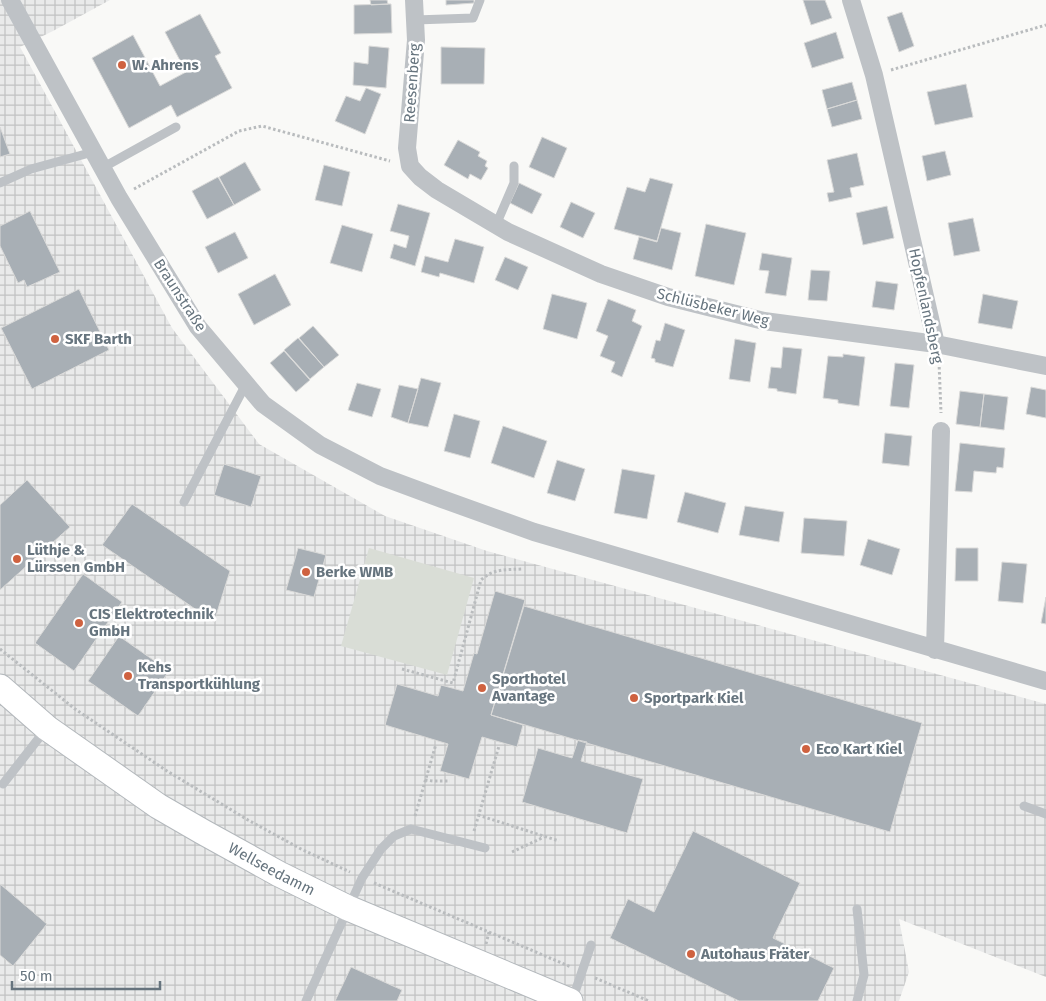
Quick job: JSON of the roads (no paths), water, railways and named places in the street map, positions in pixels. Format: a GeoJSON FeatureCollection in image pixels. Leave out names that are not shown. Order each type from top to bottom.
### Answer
{"type":"FeatureCollection","features":[{"type":"Feature","properties":{"kind":"main road","name":"Wellseedamm"},"geometry":{"type":"LineString","coordinates":[[0,687],[47,728],[158,806],[279,874],[348,908],[571,1001]]}},
{"type":"Feature","properties":{"kind":"street","name":"Braunstraße"},"geometry":{"type":"LineString","coordinates":[[10,0],[119,198],[198,327],[263,404],[320,445],[380,476],[534,532],[1046,681]]}},
{"type":"Feature","properties":{"kind":"street","name":"Reesenberg"},"geometry":{"type":"LineString","coordinates":[[410,166],[407,148],[416,40],[414,0]]}},
{"type":"Feature","properties":{"kind":"street","name":"Hopfenlandsberg"},"geometry":{"type":"LineString","coordinates":[[851,0],[874,75],[936,344]]}},
{"type":"Feature","properties":{"kind":"street","name":"Schlüsbeker Weg"},"geometry":{"type":"LineString","coordinates":[[410,166],[420,177],[437,190],[508,232],[600,274],[668,297],[764,320],[936,344],[1046,366]]}},
{"type":"Feature","properties":{"kind":"street"},"geometry":{"type":"LineString","coordinates":[[935,650],[941,431]]}},
{"type":"Feature","properties":{"kind":"lane"},"geometry":{"type":"LineString","coordinates":[[415,20],[473,18],[480,0]]}},
{"type":"Feature","properties":{"kind":"lane"},"geometry":{"type":"LineString","coordinates":[[102,168],[176,127]]}},
{"type":"Feature","properties":{"kind":"lane"},"geometry":{"type":"LineString","coordinates":[[0,182],[31,168],[93,152]]}},
{"type":"Feature","properties":{"kind":"lane"},"geometry":{"type":"LineString","coordinates":[[496,225],[514,183],[514,166]]}},
{"type":"Feature","properties":{"kind":"lane"},"geometry":{"type":"LineString","coordinates":[[184,502],[246,384]]}},
{"type":"Feature","properties":{"kind":"lane"},"geometry":{"type":"LineString","coordinates":[[3,784],[47,728]]}},
{"type":"Feature","properties":{"kind":"lane"},"geometry":{"type":"LineString","coordinates":[[1024,806],[1046,814]]}},
{"type":"Feature","properties":{"kind":"lane"},"geometry":{"type":"LineString","coordinates":[[306,1001],[362,878],[381,849],[394,836],[411,829],[485,848]]}},
{"type":"Feature","properties":{"kind":"lane"},"geometry":{"type":"LineString","coordinates":[[857,908],[864,975],[857,1001]]}},
{"type":"Feature","properties":{"kind":"lane"},"geometry":{"type":"LineString","coordinates":[[571,1001],[592,945]]}},
{"type":"Feature","properties":{"kind":"place","name":"W. Ahrens"},"geometry":{"type":"Point","coordinates":[122,65]}},
{"type":"Feature","properties":{"kind":"place","name":"SKF Barth"},"geometry":{"type":"Point","coordinates":[55,339]}},
{"type":"Feature","properties":{"kind":"place","name":"Lüthje & Lürssen GmbH"},"geometry":{"type":"Point","coordinates":[17,559]}},
{"type":"Feature","properties":{"kind":"place","name":"Berke WMB"},"geometry":{"type":"Point","coordinates":[306,572]}},
{"type":"Feature","properties":{"kind":"place","name":"CIS Elektrotechnik GmbH"},"geometry":{"type":"Point","coordinates":[79,623]}},
{"type":"Feature","properties":{"kind":"place","name":"Kehs Transportkühlung"},"geometry":{"type":"Point","coordinates":[128,676]}},
{"type":"Feature","properties":{"kind":"place","name":"Sporthotel Avantage"},"geometry":{"type":"Point","coordinates":[482,688]}},
{"type":"Feature","properties":{"kind":"place","name":"Sportpark Kiel"},"geometry":{"type":"Point","coordinates":[634,698]}},
{"type":"Feature","properties":{"kind":"place","name":"Eco Kart Kiel"},"geometry":{"type":"Point","coordinates":[806,749]}},
{"type":"Feature","properties":{"kind":"place","name":"Autohaus Fräter"},"geometry":{"type":"Point","coordinates":[691,954]}}]}
